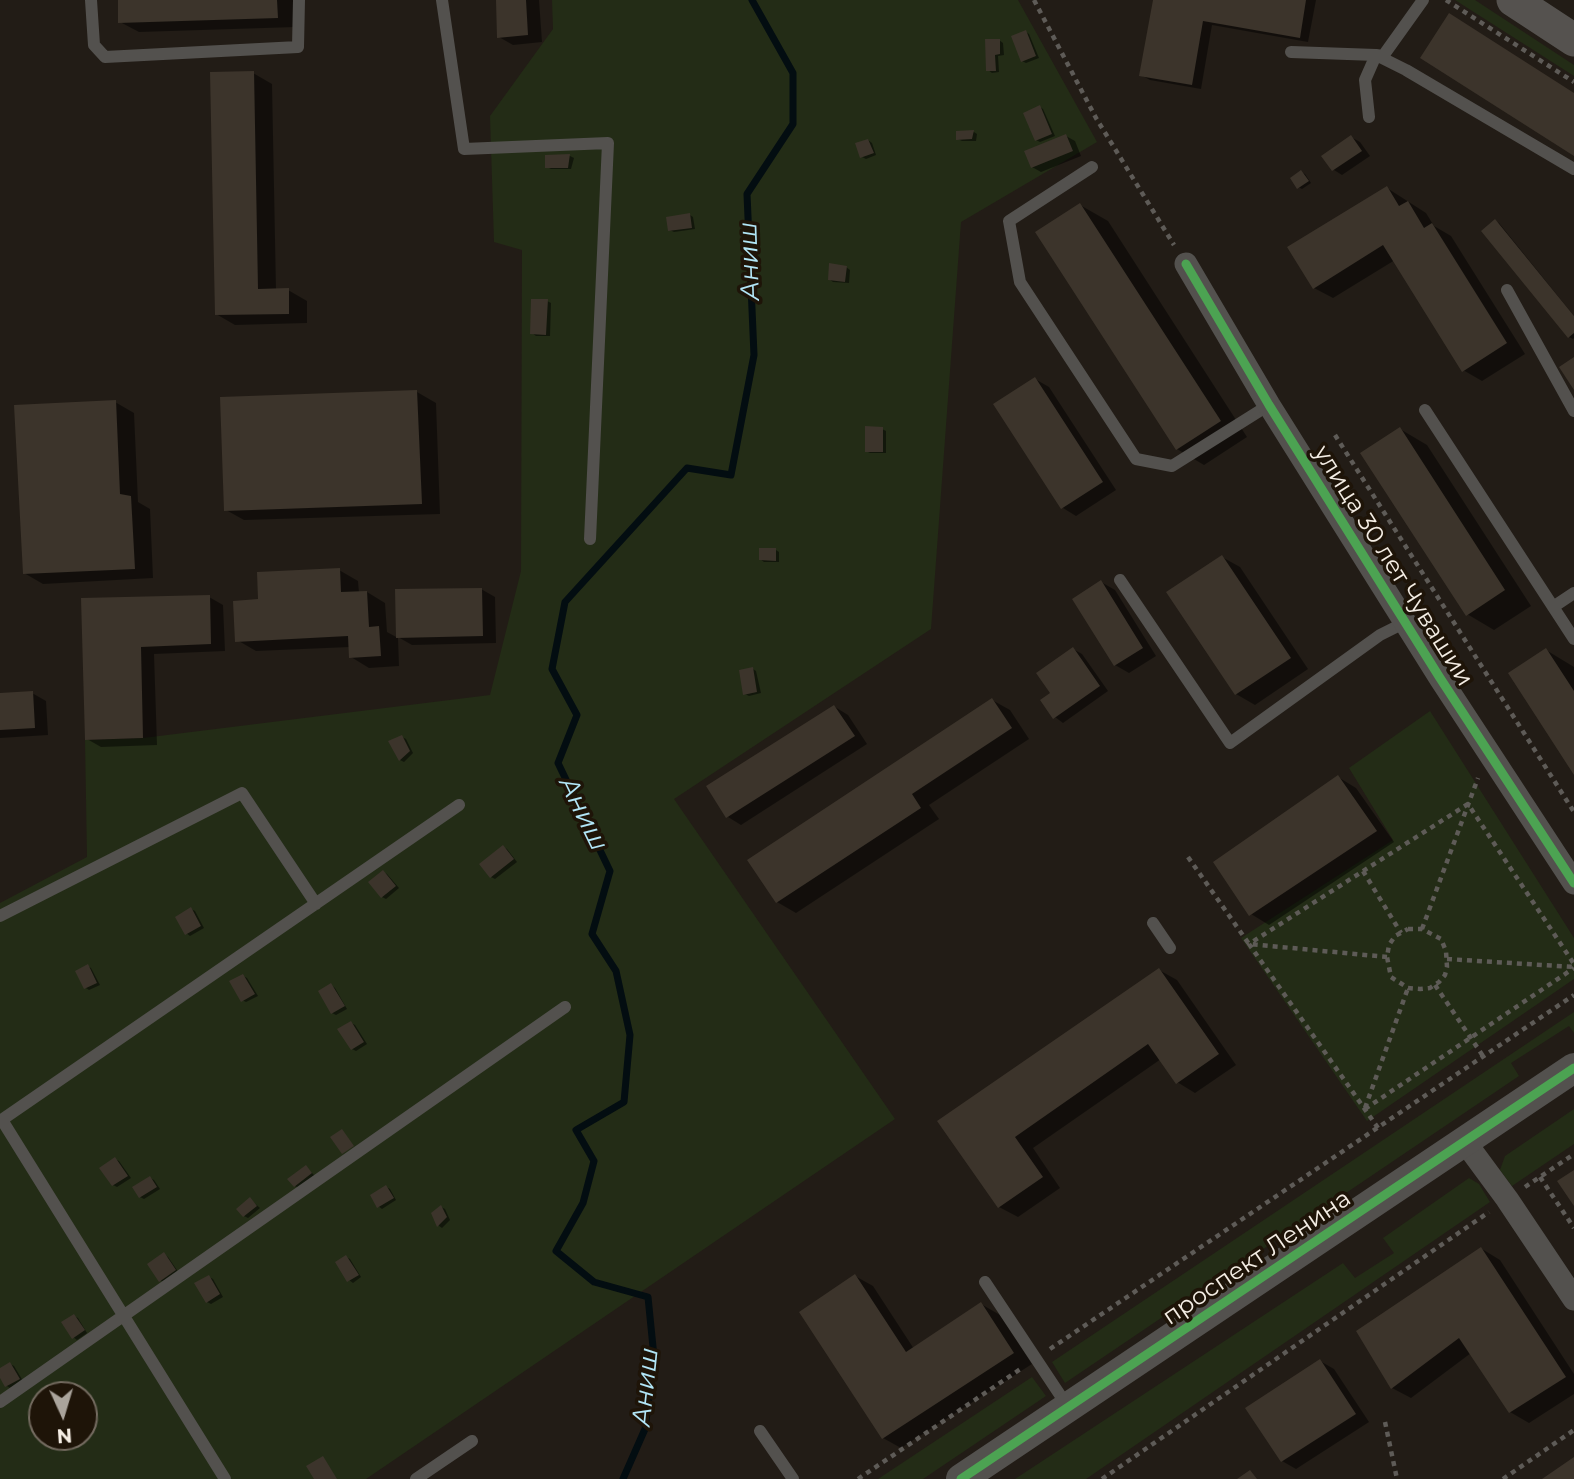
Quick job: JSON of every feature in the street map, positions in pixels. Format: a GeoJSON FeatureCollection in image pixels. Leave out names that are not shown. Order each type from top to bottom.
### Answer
{"type":"FeatureCollection","features":[{"type":"Feature","properties":{"kind":"main road"},"geometry":{"type":"LineString","coordinates":[[1513,0],[1574,40]]}},
{"type":"Feature","properties":{"kind":"street","name":"улица 30 лет Чувашии"},"geometry":{"type":"LineString","coordinates":[[1186,264],[1269,405],[1492,760],[1574,883]]}},
{"type":"Feature","properties":{"kind":"street","name":"проспект Ленина"},"geometry":{"type":"LineString","coordinates":[[961,1479],[1574,1068]]}},
{"type":"Feature","properties":{"kind":"street"},"geometry":{"type":"LineString","coordinates":[[1465,1142],[1574,1299]]}},
{"type":"Feature","properties":{"kind":"lane"},"geometry":{"type":"LineString","coordinates":[[91,0],[94,46],[105,57],[298,47],[299,0]]}},
{"type":"Feature","properties":{"kind":"lane"},"geometry":{"type":"LineString","coordinates":[[442,0],[464,149],[608,143],[590,539]]}},
{"type":"Feature","properties":{"kind":"lane"},"geometry":{"type":"LineString","coordinates":[[1291,52],[1383,56],[1423,0]]}},
{"type":"Feature","properties":{"kind":"lane"},"geometry":{"type":"LineString","coordinates":[[1369,117],[1365,80],[1376,55]]}},
{"type":"Feature","properties":{"kind":"lane"},"geometry":{"type":"LineString","coordinates":[[1376,55],[1574,169]]}},
{"type":"Feature","properties":{"kind":"lane"},"geometry":{"type":"LineString","coordinates":[[1092,167],[1010,221],[1020,282],[1136,459],[1172,466],[1269,405]]}},
{"type":"Feature","properties":{"kind":"lane"},"geometry":{"type":"LineString","coordinates":[[1507,290],[1574,411]]}},
{"type":"Feature","properties":{"kind":"lane"},"geometry":{"type":"LineString","coordinates":[[1425,410],[1574,639]]}},
{"type":"Feature","properties":{"kind":"lane"},"geometry":{"type":"LineString","coordinates":[[1120,580],[1230,743],[1380,635],[1406,622]]}},
{"type":"Feature","properties":{"kind":"lane"},"geometry":{"type":"LineString","coordinates":[[1553,607],[1574,593]]}},
{"type":"Feature","properties":{"kind":"lane"},"geometry":{"type":"LineString","coordinates":[[0,916],[242,793],[316,904]]}},
{"type":"Feature","properties":{"kind":"lane"},"geometry":{"type":"LineString","coordinates":[[225,1479],[1,1121],[459,805]]}},
{"type":"Feature","properties":{"kind":"lane"},"geometry":{"type":"LineString","coordinates":[[1153,923],[1170,948]]}},
{"type":"Feature","properties":{"kind":"lane"},"geometry":{"type":"LineString","coordinates":[[0,1402],[565,1007]]}},
{"type":"Feature","properties":{"kind":"lane"},"geometry":{"type":"LineString","coordinates":[[985,1282],[1068,1407]]}},
{"type":"Feature","properties":{"kind":"lane"},"geometry":{"type":"LineString","coordinates":[[760,1432],[793,1479]]}},
{"type":"Feature","properties":{"kind":"lane"},"geometry":{"type":"LineString","coordinates":[[416,1479],[472,1441]]}},
{"type":"Feature","properties":{"kind":"path"},"geometry":{"type":"LineString","coordinates":[[1034,0],[1096,118],[1186,264]]}},
{"type":"Feature","properties":{"kind":"path"},"geometry":{"type":"LineString","coordinates":[[1446,0],[1574,82]]}},
{"type":"Feature","properties":{"kind":"path"},"geometry":{"type":"LineString","coordinates":[[1335,435],[1574,812]]}},
{"type":"Feature","properties":{"kind":"path"},"geometry":{"type":"LineString","coordinates":[[1422,929],[1482,767]]}},
{"type":"Feature","properties":{"kind":"path"},"geometry":{"type":"LineString","coordinates":[[1249,944],[1468,804]]}},
{"type":"Feature","properties":{"kind":"path"},"geometry":{"type":"LineString","coordinates":[[1468,804],[1574,967]]}},
{"type":"Feature","properties":{"kind":"path"},"geometry":{"type":"LineString","coordinates":[[1188,857],[1378,1128]]}},
{"type":"Feature","properties":{"kind":"path"},"geometry":{"type":"LineString","coordinates":[[1363,871],[1401,933]]}},
{"type":"Feature","properties":{"kind":"path"},"geometry":{"type":"LineString","coordinates":[[1408,929],[1422,929],[1441,939],[1447,967],[1445,975],[1430,988],[1408,988],[1391,977],[1387,957],[1389,945],[1395,936],[1408,929]]}},
{"type":"Feature","properties":{"kind":"path"},"geometry":{"type":"LineString","coordinates":[[1249,944],[1387,957]]}},
{"type":"Feature","properties":{"kind":"path"},"geometry":{"type":"LineString","coordinates":[[1447,959],[1574,967]]}},
{"type":"Feature","properties":{"kind":"path"},"geometry":{"type":"LineString","coordinates":[[1365,1109],[1574,967]]}},
{"type":"Feature","properties":{"kind":"path"},"geometry":{"type":"LineString","coordinates":[[1435,985],[1483,1056]]}},
{"type":"Feature","properties":{"kind":"path"},"geometry":{"type":"LineString","coordinates":[[1365,1109],[1408,988]]}},
{"type":"Feature","properties":{"kind":"path"},"geometry":{"type":"LineString","coordinates":[[858,1479],[1574,995]]}},
{"type":"Feature","properties":{"kind":"path"},"geometry":{"type":"LineString","coordinates":[[1102,1479],[1574,1154]]}},
{"type":"Feature","properties":{"kind":"path"},"geometry":{"type":"LineString","coordinates":[[1541,1177],[1574,1228]]}},
{"type":"Feature","properties":{"kind":"path"},"geometry":{"type":"LineString","coordinates":[[1385,1422],[1398,1479]]}},
{"type":"Feature","properties":{"kind":"path"},"geometry":{"type":"LineString","coordinates":[[1503,1479],[1574,1430]]}},
{"type":"Feature","properties":{"kind":"green space"},"geometry":{"type":"Polygon","coordinates":[[[552,0],[1018,0],[1097,142],[961,222],[931,629],[674,799],[895,1119],[366,1479],[0,1479],[0,903],[87,857],[85,740],[143,738],[490,695],[521,571],[522,250],[494,242],[490,116],[553,29],[552,0]]]}},
{"type":"Feature","properties":{"kind":"green space"},"geometry":{"type":"Polygon","coordinates":[[[1455,0],[1475,0],[1574,65],[1574,76],[1455,0]]]}},
{"type":"Feature","properties":{"kind":"green space"},"geometry":{"type":"Polygon","coordinates":[[[1430,711],[1574,938],[1574,979],[1367,1121],[1241,938],[1393,840],[1349,768],[1430,711]]]}},
{"type":"Feature","properties":{"kind":"green space"},"geometry":{"type":"Polygon","coordinates":[[[1574,1012],[1574,1033],[1569,1026],[1511,1063],[1519,1076],[1065,1383],[1052,1362],[1574,1012]]]}},
{"type":"Feature","properties":{"kind":"green space"},"geometry":{"type":"Polygon","coordinates":[[[1574,1109],[1574,1144],[1512,1186],[1500,1170],[1505,1156],[1574,1109]]]}},
{"type":"Feature","properties":{"kind":"green space"},"geometry":{"type":"Polygon","coordinates":[[[1469,1178],[1479,1184],[1490,1202],[1086,1479],[1015,1479],[1343,1263],[1355,1278],[1394,1253],[1383,1238],[1469,1178]]]}},
{"type":"Feature","properties":{"kind":"green space"},"geometry":{"type":"Polygon","coordinates":[[[1032,1377],[1046,1396],[923,1479],[878,1479],[1032,1377]]]}},
{"type":"Feature","properties":{"kind":"building"},"geometry":{"type":"Polygon","coordinates":[[[118,0],[277,0],[278,18],[118,23],[118,0]]]}},
{"type":"Feature","properties":{"kind":"building"},"geometry":{"type":"Polygon","coordinates":[[[496,0],[526,0],[528,35],[497,38],[496,0]]]}},
{"type":"Feature","properties":{"kind":"building"},"geometry":{"type":"Polygon","coordinates":[[[1153,0],[1306,0],[1300,38],[1203,21],[1192,85],[1139,76],[1153,0]]]}},
{"type":"Feature","properties":{"kind":"building"},"geometry":{"type":"Polygon","coordinates":[[[1449,13],[1574,93],[1574,156],[1420,58],[1449,13]]]}},
{"type":"Feature","properties":{"kind":"building"},"geometry":{"type":"Polygon","coordinates":[[[1026,30],[1036,56],[1021,62],[1011,36],[1026,30]]]}},
{"type":"Feature","properties":{"kind":"building"},"geometry":{"type":"Polygon","coordinates":[[[985,39],[1000,39],[1000,54],[995,55],[996,71],[986,71],[985,39]]]}},
{"type":"Feature","properties":{"kind":"building"},"geometry":{"type":"Polygon","coordinates":[[[254,71],[258,289],[289,288],[289,314],[215,315],[210,72],[254,71]]]}},
{"type":"Feature","properties":{"kind":"building"},"geometry":{"type":"Polygon","coordinates":[[[1040,105],[1052,134],[1035,141],[1023,113],[1040,105]]]}},
{"type":"Feature","properties":{"kind":"building"},"geometry":{"type":"Polygon","coordinates":[[[974,130],[972,139],[956,140],[956,131],[974,130]]]}},
{"type":"Feature","properties":{"kind":"building"},"geometry":{"type":"Polygon","coordinates":[[[1066,134],[1073,151],[1031,168],[1024,151],[1066,134]]]}},
{"type":"Feature","properties":{"kind":"building"},"geometry":{"type":"Polygon","coordinates":[[[1351,135],[1362,151],[1332,171],[1321,156],[1351,135]]]}},
{"type":"Feature","properties":{"kind":"building"},"geometry":{"type":"Polygon","coordinates":[[[868,139],[874,153],[860,158],[855,143],[868,139]]]}},
{"type":"Feature","properties":{"kind":"building"},"geometry":{"type":"Polygon","coordinates":[[[570,154],[568,168],[545,168],[545,155],[570,154]]]}},
{"type":"Feature","properties":{"kind":"building"},"geometry":{"type":"Polygon","coordinates":[[[1301,170],[1309,181],[1297,189],[1290,178],[1301,170]]]}},
{"type":"Feature","properties":{"kind":"building"},"geometry":{"type":"Polygon","coordinates":[[[1387,186],[1399,206],[1408,201],[1424,228],[1432,223],[1507,343],[1462,372],[1383,245],[1313,289],[1287,247],[1387,186]]]}},
{"type":"Feature","properties":{"kind":"building"},"geometry":{"type":"Polygon","coordinates":[[[1080,203],[1221,421],[1176,450],[1035,232],[1080,203]]]}},
{"type":"Feature","properties":{"kind":"building"},"geometry":{"type":"Polygon","coordinates":[[[690,213],[692,228],[668,231],[666,217],[690,213]]]}},
{"type":"Feature","properties":{"kind":"building"},"geometry":{"type":"Polygon","coordinates":[[[1495,219],[1574,316],[1574,333],[1568,338],[1481,231],[1495,219]]]}},
{"type":"Feature","properties":{"kind":"building"},"geometry":{"type":"Polygon","coordinates":[[[829,263],[847,266],[845,282],[828,280],[829,263]]]}},
{"type":"Feature","properties":{"kind":"building"},"geometry":{"type":"Polygon","coordinates":[[[531,299],[548,299],[546,335],[530,334],[531,299]]]}},
{"type":"Feature","properties":{"kind":"building"},"geometry":{"type":"Polygon","coordinates":[[[1574,357],[1574,390],[1559,367],[1574,357]]]}},
{"type":"Feature","properties":{"kind":"building"},"geometry":{"type":"Polygon","coordinates":[[[1035,377],[1103,482],[1061,509],[993,404],[1035,377]]]}},
{"type":"Feature","properties":{"kind":"building"},"geometry":{"type":"Polygon","coordinates":[[[417,390],[422,504],[224,511],[220,397],[417,390]]]}},
{"type":"Feature","properties":{"kind":"building"},"geometry":{"type":"Polygon","coordinates":[[[116,400],[120,494],[131,496],[135,569],[23,574],[14,405],[116,400]]]}},
{"type":"Feature","properties":{"kind":"building"},"geometry":{"type":"Polygon","coordinates":[[[865,426],[883,427],[883,452],[865,452],[865,426]]]}},
{"type":"Feature","properties":{"kind":"building"},"geometry":{"type":"Polygon","coordinates":[[[1400,427],[1505,590],[1466,616],[1360,453],[1400,427]]]}},
{"type":"Feature","properties":{"kind":"building"},"geometry":{"type":"Polygon","coordinates":[[[759,548],[776,548],[776,561],[759,560],[759,548]]]}},
{"type":"Feature","properties":{"kind":"building"},"geometry":{"type":"Polygon","coordinates":[[[1222,555],[1291,658],[1235,695],[1166,592],[1222,555]]]}},
{"type":"Feature","properties":{"kind":"building"},"geometry":{"type":"Polygon","coordinates":[[[340,568],[341,592],[367,591],[369,627],[379,626],[381,656],[349,658],[348,636],[235,642],[233,601],[258,599],[257,572],[340,568]]]}},
{"type":"Feature","properties":{"kind":"building"},"geometry":{"type":"Polygon","coordinates":[[[1101,580],[1143,648],[1114,666],[1072,599],[1101,580]]]}},
{"type":"Feature","properties":{"kind":"building"},"geometry":{"type":"Polygon","coordinates":[[[482,588],[483,636],[396,638],[395,589],[482,588]]]}},
{"type":"Feature","properties":{"kind":"building"},"geometry":{"type":"Polygon","coordinates":[[[210,595],[211,644],[141,647],[143,738],[85,740],[81,598],[210,595]]]}},
{"type":"Feature","properties":{"kind":"building"},"geometry":{"type":"Polygon","coordinates":[[[1073,647],[1100,686],[1053,719],[1040,700],[1050,693],[1036,673],[1073,647]]]}},
{"type":"Feature","properties":{"kind":"building"},"geometry":{"type":"Polygon","coordinates":[[[1546,648],[1574,691],[1574,775],[1508,673],[1546,648]]]}},
{"type":"Feature","properties":{"kind":"building"},"geometry":{"type":"Polygon","coordinates":[[[753,667],[757,692],[743,695],[739,670],[753,667]]]}},
{"type":"Feature","properties":{"kind":"building"},"geometry":{"type":"Polygon","coordinates":[[[33,691],[35,728],[0,730],[0,693],[33,691]]]}},
{"type":"Feature","properties":{"kind":"building"},"geometry":{"type":"Polygon","coordinates":[[[992,698],[1012,728],[912,794],[921,808],[776,903],[747,860],[992,698]]]}},
{"type":"Feature","properties":{"kind":"building"},"geometry":{"type":"Polygon","coordinates":[[[834,705],[855,736],[726,818],[706,786],[834,705]]]}},
{"type":"Feature","properties":{"kind":"building"},"geometry":{"type":"Polygon","coordinates":[[[402,735],[410,751],[399,761],[388,741],[402,735]]]}},
{"type":"Feature","properties":{"kind":"building"},"geometry":{"type":"Polygon","coordinates":[[[1338,775],[1377,831],[1249,916],[1213,862],[1338,775]]]}},
{"type":"Feature","properties":{"kind":"building"},"geometry":{"type":"Polygon","coordinates":[[[503,845],[514,859],[490,878],[479,864],[503,845]]]}},
{"type":"Feature","properties":{"kind":"building"},"geometry":{"type":"Polygon","coordinates":[[[383,870],[396,886],[381,898],[368,882],[383,870]]]}},
{"type":"Feature","properties":{"kind":"building"},"geometry":{"type":"Polygon","coordinates":[[[191,907],[201,926],[185,935],[175,917],[191,907]]]}},
{"type":"Feature","properties":{"kind":"building"},"geometry":{"type":"Polygon","coordinates":[[[88,964],[97,983],[84,989],[75,971],[88,964]]]}},
{"type":"Feature","properties":{"kind":"building"},"geometry":{"type":"Polygon","coordinates":[[[1159,968],[1219,1054],[1176,1084],[1148,1044],[1015,1137],[1043,1177],[998,1208],[937,1121],[1159,968]]]}},
{"type":"Feature","properties":{"kind":"building"},"geometry":{"type":"Polygon","coordinates":[[[243,974],[255,994],[241,1002],[229,981],[243,974]]]}},
{"type":"Feature","properties":{"kind":"building"},"geometry":{"type":"Polygon","coordinates":[[[331,983],[345,1006],[331,1014],[318,991],[331,983]]]}},
{"type":"Feature","properties":{"kind":"building"},"geometry":{"type":"Polygon","coordinates":[[[351,1021],[364,1042],[351,1050],[337,1029],[351,1021]]]}},
{"type":"Feature","properties":{"kind":"building"},"geometry":{"type":"Polygon","coordinates":[[[342,1129],[354,1146],[342,1154],[330,1137],[342,1129]]]}},
{"type":"Feature","properties":{"kind":"building"},"geometry":{"type":"Polygon","coordinates":[[[115,1157],[128,1176],[112,1186],[99,1168],[115,1157]]]}},
{"type":"Feature","properties":{"kind":"building"},"geometry":{"type":"Polygon","coordinates":[[[306,1165],[312,1173],[294,1187],[287,1179],[306,1165]]]}},
{"type":"Feature","properties":{"kind":"building"},"geometry":{"type":"Polygon","coordinates":[[[1574,1170],[1574,1206],[1557,1181],[1574,1170]]]}},
{"type":"Feature","properties":{"kind":"building"},"geometry":{"type":"Polygon","coordinates":[[[150,1176],[157,1187],[139,1198],[132,1187],[150,1176]]]}},
{"type":"Feature","properties":{"kind":"building"},"geometry":{"type":"Polygon","coordinates":[[[386,1185],[394,1198],[377,1208],[370,1195],[386,1185]]]}},
{"type":"Feature","properties":{"kind":"building"},"geometry":{"type":"Polygon","coordinates":[[[250,1197],[257,1206],[243,1217],[236,1209],[250,1197]]]}},
{"type":"Feature","properties":{"kind":"building"},"geometry":{"type":"Polygon","coordinates":[[[441,1205],[447,1217],[437,1227],[431,1213],[441,1205]]]}},
{"type":"Feature","properties":{"kind":"building"},"geometry":{"type":"Polygon","coordinates":[[[1481,1247],[1566,1377],[1509,1413],[1459,1338],[1391,1389],[1356,1331],[1481,1247]]]}},
{"type":"Feature","properties":{"kind":"building"},"geometry":{"type":"Polygon","coordinates":[[[164,1252],[176,1270],[159,1282],[147,1264],[164,1252]]]}},
{"type":"Feature","properties":{"kind":"building"},"geometry":{"type":"Polygon","coordinates":[[[346,1255],[359,1275],[347,1282],[335,1262],[346,1255]]]}},
{"type":"Feature","properties":{"kind":"building"},"geometry":{"type":"Polygon","coordinates":[[[855,1274],[906,1352],[981,1302],[1014,1353],[882,1439],[799,1312],[855,1274]]]}},
{"type":"Feature","properties":{"kind":"building"},"geometry":{"type":"Polygon","coordinates":[[[209,1275],[220,1294],[206,1303],[194,1283],[209,1275]]]}},
{"type":"Feature","properties":{"kind":"building"},"geometry":{"type":"Polygon","coordinates":[[[74,1314],[85,1330],[72,1339],[61,1322],[74,1314]]]}},
{"type":"Feature","properties":{"kind":"building"},"geometry":{"type":"Polygon","coordinates":[[[1320,1359],[1356,1414],[1281,1462],[1245,1408],[1320,1359]]]}},
{"type":"Feature","properties":{"kind":"building"},"geometry":{"type":"Polygon","coordinates":[[[10,1362],[20,1379],[5,1387],[0,1378],[0,1368],[10,1362]]]}},
{"type":"Feature","properties":{"kind":"building"},"geometry":{"type":"Polygon","coordinates":[[[323,1456],[337,1479],[314,1479],[306,1466],[323,1456]]]}},
{"type":"Feature","properties":{"kind":"building"},"geometry":{"type":"Polygon","coordinates":[[[1574,1457],[1574,1479],[1542,1479],[1574,1457]]]}},
{"type":"Feature","properties":{"kind":"building"},"geometry":{"type":"Polygon","coordinates":[[[1250,1470],[1257,1479],[1237,1479],[1250,1470]]]}},
{"type":"Feature","properties":{"kind":"waterway","name":"Аниш"},"geometry":{"type":"LineString","coordinates":[[623,1479],[645,1429],[654,1357],[648,1297],[594,1282],[556,1251],[583,1203],[594,1161],[576,1130],[624,1102],[630,1035],[616,971],[592,934],[610,871],[558,763],[577,715],[552,669],[565,602],[687,468],[731,475],[754,355],[747,194],[793,124],[793,73],[752,0]]}},
{"type":"Feature","properties":{"kind":"cycle path"},"geometry":{"type":"LineString","coordinates":[[1186,264],[1269,405],[1440,678],[1574,883]]}},
{"type":"Feature","properties":{"kind":"cycle path"},"geometry":{"type":"LineString","coordinates":[[961,1479],[1574,1068]]}}]}
